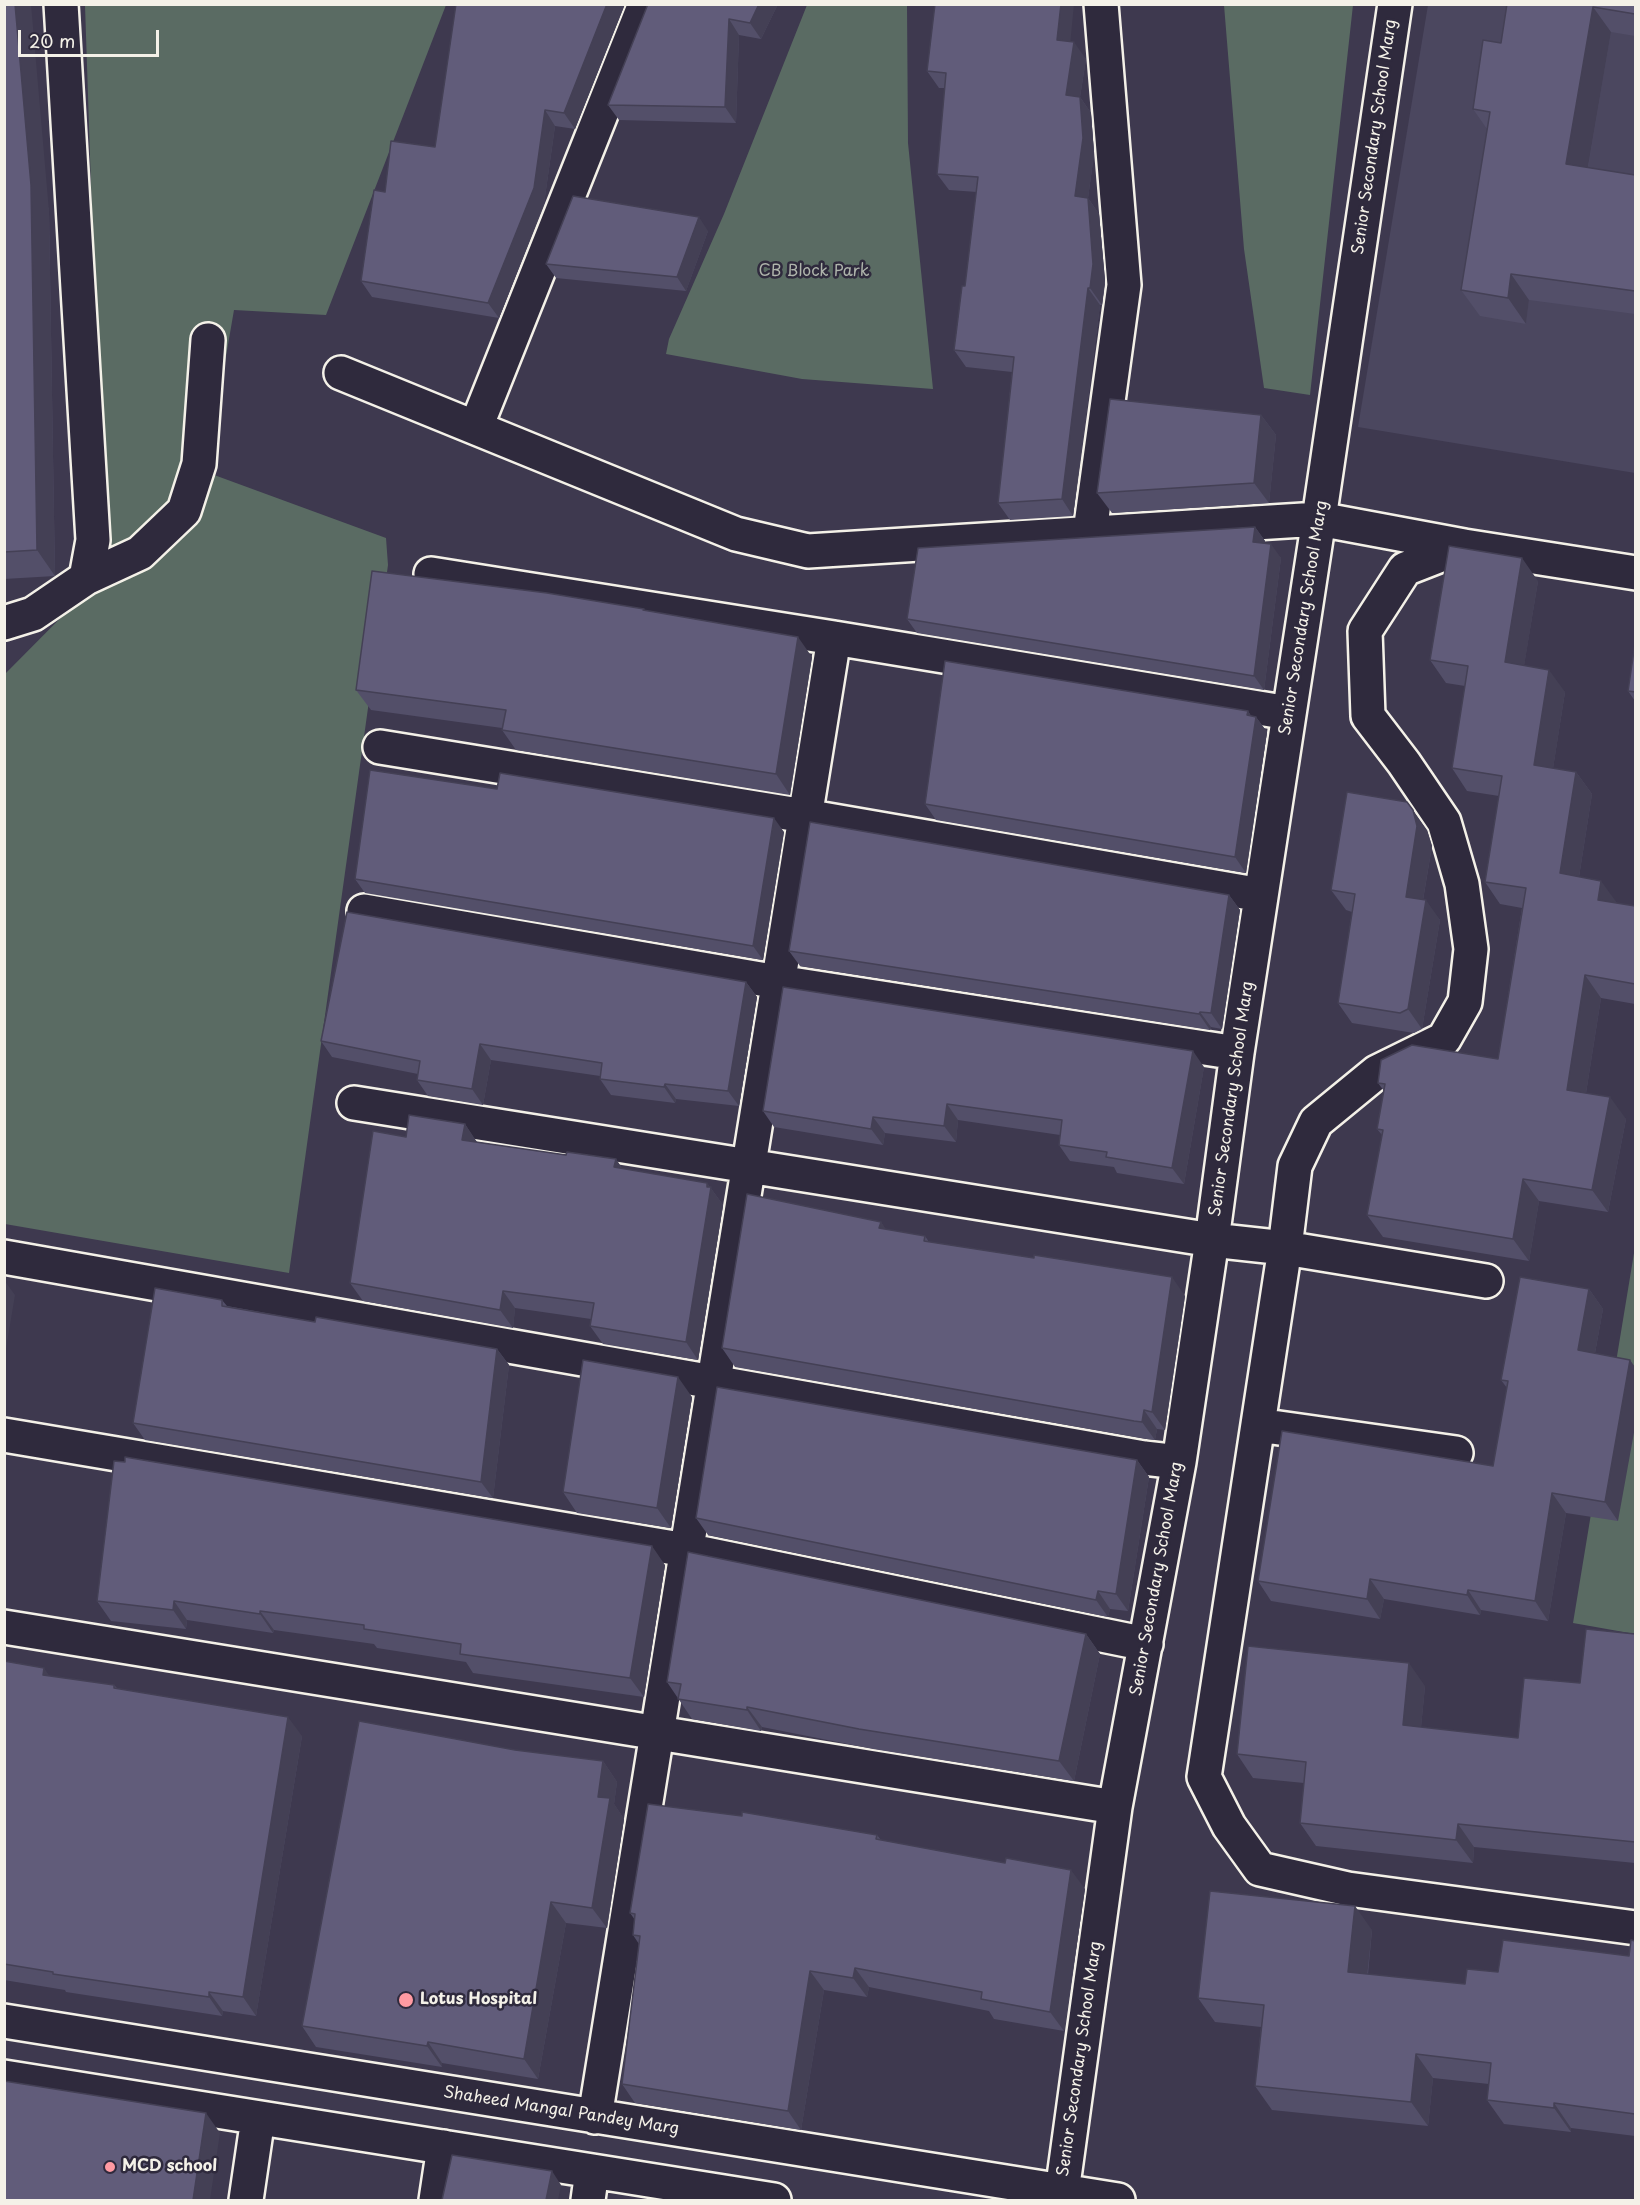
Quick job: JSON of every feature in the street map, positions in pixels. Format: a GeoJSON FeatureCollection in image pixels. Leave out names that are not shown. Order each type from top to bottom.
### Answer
{"type":"FeatureCollection","features":[{"type":"Feature","properties":{"kind":"street"},"geometry":{"type":"LineString","coordinates":[[61,4],[93,540],[86,578]]}},
{"type":"Feature","properties":{"kind":"street"},"geometry":{"type":"LineString","coordinates":[[476,427],[645,4]]}},
{"type":"Feature","properties":{"kind":"street"},"geometry":{"type":"LineString","coordinates":[[1090,532],[1124,285],[1101,4]]}},
{"type":"Feature","properties":{"kind":"street","name":"Senior Secondary School Marg"},"geometry":{"type":"LineString","coordinates":[[1062,2192],[1115,1807],[1179,1462],[1237,1053],[1395,4]]}},
{"type":"Feature","properties":{"kind":"street"},"geometry":{"type":"LineString","coordinates":[[4,622],[33,614],[86,578],[140,553],[183,511],[199,464],[208,340]]}},
{"type":"Feature","properties":{"kind":"street"},"geometry":{"type":"LineString","coordinates":[[341,372],[736,534],[808,551],[1319,519],[1464,546],[1635,573]]}},
{"type":"Feature","properties":{"kind":"street"},"geometry":{"type":"LineString","coordinates":[[1464,546],[1405,569],[1365,631],[1368,716],[1404,763],[1444,822],[1462,884],[1470,949],[1466,1002],[1444,1039],[1377,1072],[1316,1122],[1295,1166],[1286,1248],[1204,1777],[1229,1826],[1260,1869],[1348,1889],[1635,1928]]}},
{"type":"Feature","properties":{"kind":"street"},"geometry":{"type":"LineString","coordinates":[[431,574],[1289,713]]}},
{"type":"Feature","properties":{"kind":"street"},"geometry":{"type":"LineString","coordinates":[[595,2117],[834,638]]}},
{"type":"Feature","properties":{"kind":"street"},"geometry":{"type":"LineString","coordinates":[[380,747],[805,816],[1261,895]]}},
{"type":"Feature","properties":{"kind":"street"},"geometry":{"type":"LineString","coordinates":[[364,911],[778,982],[1237,1053]]}},
{"type":"Feature","properties":{"kind":"street"},"geometry":{"type":"LineString","coordinates":[[354,1103],[1212,1240],[1286,1248],[1486,1281]]}},
{"type":"Feature","properties":{"kind":"street"},"geometry":{"type":"LineString","coordinates":[[4,1257],[1144,1458],[1179,1462]]}},
{"type":"Feature","properties":{"kind":"street"},"geometry":{"type":"LineString","coordinates":[[1258,1425],[1456,1453]]}},
{"type":"Feature","properties":{"kind":"street"},"geometry":{"type":"LineString","coordinates":[[4,1435],[687,1550],[1146,1644]]}},
{"type":"Feature","properties":{"kind":"street"},"geometry":{"type":"LineString","coordinates":[[4,1627],[1115,1807]]}},
{"type":"Feature","properties":{"kind":"street","name":"Shaheed Mangal Pandey Marg"},"geometry":{"type":"LineString","coordinates":[[4,2021],[1118,2200]]}},
{"type":"Feature","properties":{"kind":"street"},"geometry":{"type":"LineString","coordinates":[[4,2077],[444,2147],[590,2186],[774,2200]]}},
{"type":"Feature","properties":{"kind":"street"},"geometry":{"type":"LineString","coordinates":[[246,2200],[258,2118]]}},
{"type":"Feature","properties":{"kind":"street"},"geometry":{"type":"LineString","coordinates":[[436,2200],[444,2147]]}},
{"type":"Feature","properties":{"kind":"shaded area"},"geometry":{"type":"Polygon","coordinates":[[[1428,5],[1635,5],[1635,473],[1358,427],[1428,5]]]}},
{"type":"Feature","properties":{"kind":"green space"},"geometry":{"type":"Polygon","coordinates":[[[85,5],[446,5],[326,315],[234,310],[206,472],[386,538],[388,565],[289,1273],[5,1224],[4,675],[116,562],[102,519],[85,5]]]}},
{"type":"Feature","properties":{"kind":"green space","name":"CB Block Park"},"geometry":{"type":"Polygon","coordinates":[[[807,5],[907,5],[908,143],[933,389],[802,379],[666,354],[669,339],[724,214],[807,5]]]}},
{"type":"Feature","properties":{"kind":"green space"},"geometry":{"type":"Polygon","coordinates":[[[1224,5],[1353,5],[1310,395],[1264,388],[1244,249],[1224,5]]]}},
{"type":"Feature","properties":{"kind":"green space"},"geometry":{"type":"Polygon","coordinates":[[[1635,1247],[1635,1634],[1573,1623],[1635,1247]]]}},
{"type":"Feature","properties":{"kind":"building"},"geometry":{"type":"Polygon","coordinates":[[[4,4],[15,4],[31,185],[37,550],[4,552],[4,4]]]}},
{"type":"Feature","properties":{"kind":"building"},"geometry":{"type":"Polygon","coordinates":[[[456,4],[607,4],[564,113],[545,110],[534,188],[488,303],[361,281],[374,190],[385,192],[391,141],[435,147],[456,4]]]}},
{"type":"Feature","properties":{"kind":"building"},"geometry":{"type":"Polygon","coordinates":[[[648,4],[759,4],[750,23],[729,19],[725,107],[608,105],[648,4]]]}},
{"type":"Feature","properties":{"kind":"building"},"geometry":{"type":"Polygon","coordinates":[[[935,4],[1061,4],[1057,40],[1074,42],[1066,95],[1080,97],[1083,138],[1075,196],[1088,198],[1093,264],[1090,288],[1088,288],[1062,499],[998,503],[1014,357],[954,350],[962,286],[965,286],[978,177],[937,174],[946,73],[927,71],[935,4]]]}},
{"type":"Feature","properties":{"kind":"building"},"geometry":{"type":"Polygon","coordinates":[[[1507,4],[1635,4],[1635,14],[1593,7],[1566,164],[1635,175],[1635,291],[1511,274],[1508,298],[1461,290],[1490,112],[1473,109],[1483,40],[1501,43],[1507,4]]]}},
{"type":"Feature","properties":{"kind":"building"},"geometry":{"type":"Polygon","coordinates":[[[573,196],[699,217],[677,277],[546,264],[573,196]]]}},
{"type":"Feature","properties":{"kind":"building"},"geometry":{"type":"Polygon","coordinates":[[[1110,399],[1261,415],[1254,483],[1097,493],[1110,399]]]}},
{"type":"Feature","properties":{"kind":"building"},"geometry":{"type":"Polygon","coordinates":[[[1255,527],[1253,542],[1271,544],[1254,676],[907,619],[918,548],[1255,527]]]}},
{"type":"Feature","properties":{"kind":"building"},"geometry":{"type":"Polygon","coordinates":[[[1449,546],[1522,558],[1505,662],[1549,670],[1534,765],[1576,772],[1560,873],[1601,881],[1598,900],[1635,906],[1635,984],[1585,975],[1567,1090],[1610,1097],[1592,1190],[1523,1179],[1513,1239],[1367,1215],[1383,1130],[1377,1129],[1385,1084],[1378,1083],[1381,1060],[1412,1045],[1498,1059],[1526,888],[1485,882],[1502,776],[1452,768],[1468,666],[1430,660],[1449,546]]]}},
{"type":"Feature","properties":{"kind":"building"},"geometry":{"type":"Polygon","coordinates":[[[372,571],[547,593],[798,637],[776,774],[502,730],[506,710],[356,690],[372,571]]]}},
{"type":"Feature","properties":{"kind":"building"},"geometry":{"type":"Polygon","coordinates":[[[1635,644],[1635,692],[1628,691],[1635,644]]]}},
{"type":"Feature","properties":{"kind":"building"},"geometry":{"type":"Polygon","coordinates":[[[945,661],[1248,711],[1247,715],[1256,717],[1235,857],[925,804],[945,661]]]}},
{"type":"Feature","properties":{"kind":"building"},"geometry":{"type":"Polygon","coordinates":[[[370,770],[497,789],[500,773],[774,818],[753,946],[355,879],[370,770]]]}},
{"type":"Feature","properties":{"kind":"building"},"geometry":{"type":"Polygon","coordinates":[[[1347,792],[1407,802],[1413,810],[1417,826],[1406,897],[1426,900],[1408,1009],[1400,1013],[1338,1003],[1355,894],[1331,890],[1347,792]]]}},
{"type":"Feature","properties":{"kind":"building"},"geometry":{"type":"Polygon","coordinates":[[[810,822],[1229,895],[1211,1013],[1200,1012],[1199,1014],[789,951],[810,822]]]}},
{"type":"Feature","properties":{"kind":"building"},"geometry":{"type":"Polygon","coordinates":[[[347,912],[746,982],[728,1091],[665,1084],[664,1087],[600,1079],[602,1063],[480,1044],[472,1089],[417,1080],[420,1061],[321,1041],[347,912]]]}},
{"type":"Feature","properties":{"kind":"building"},"geometry":{"type":"Polygon","coordinates":[[[783,987],[1193,1051],[1172,1168],[1106,1157],[1107,1152],[1059,1145],[1062,1120],[947,1104],[944,1126],[873,1117],[871,1129],[763,1111],[783,987]]]}},
{"type":"Feature","properties":{"kind":"building"},"geometry":{"type":"Polygon","coordinates":[[[409,1115],[465,1124],[462,1140],[566,1155],[567,1152],[616,1159],[614,1167],[707,1183],[707,1187],[711,1187],[686,1342],[590,1326],[594,1303],[503,1291],[500,1310],[350,1283],[373,1131],[406,1137],[409,1115]]]}},
{"type":"Feature","properties":{"kind":"building"},"geometry":{"type":"Polygon","coordinates":[[[747,1194],[881,1222],[879,1228],[925,1236],[924,1241],[1034,1258],[1034,1255],[1172,1277],[1152,1412],[1144,1410],[1142,1422],[1134,1421],[722,1348],[747,1194]]]}},
{"type":"Feature","properties":{"kind":"building"},"geometry":{"type":"Polygon","coordinates":[[[1520,1277],[1589,1289],[1578,1350],[1630,1360],[1605,1502],[1552,1493],[1535,1601],[1468,1590],[1467,1595],[1370,1579],[1367,1599],[1258,1581],[1282,1431],[1493,1466],[1508,1381],[1501,1380],[1520,1277]]]}},
{"type":"Feature","properties":{"kind":"building"},"geometry":{"type":"Polygon","coordinates":[[[155,1288],[222,1300],[222,1306],[315,1322],[316,1317],[497,1349],[481,1482],[133,1423],[155,1288]]]}},
{"type":"Feature","properties":{"kind":"building"},"geometry":{"type":"Polygon","coordinates":[[[583,1360],[678,1377],[657,1508],[563,1492],[583,1360]]]}},
{"type":"Feature","properties":{"kind":"building"},"geometry":{"type":"Polygon","coordinates":[[[717,1387],[1137,1460],[1116,1594],[1098,1591],[1096,1600],[696,1518],[717,1387]]]}},
{"type":"Feature","properties":{"kind":"building"},"geometry":{"type":"Polygon","coordinates":[[[125,1457],[652,1546],[630,1678],[460,1654],[461,1644],[364,1629],[364,1625],[260,1611],[260,1614],[174,1601],[173,1610],[97,1601],[114,1461],[125,1462],[125,1457]]]}},
{"type":"Feature","properties":{"kind":"building"},"geometry":{"type":"Polygon","coordinates":[[[688,1552],[1086,1634],[1059,1761],[859,1729],[747,1707],[747,1710],[678,1699],[681,1684],[667,1682],[688,1552]]]}},
{"type":"Feature","properties":{"kind":"building"},"geometry":{"type":"Polygon","coordinates":[[[1586,1629],[1635,1634],[1635,1842],[1458,1824],[1456,1840],[1300,1823],[1306,1762],[1237,1754],[1248,1646],[1409,1663],[1403,1725],[1518,1738],[1524,1678],[1580,1683],[1586,1629]]]}},
{"type":"Feature","properties":{"kind":"building"},"geometry":{"type":"Polygon","coordinates":[[[4,1661],[44,1668],[43,1675],[114,1685],[114,1688],[288,1717],[243,1997],[209,1992],[209,1997],[53,1974],[53,1972],[4,1964],[4,1661]]]}},
{"type":"Feature","properties":{"kind":"building"},"geometry":{"type":"Polygon","coordinates":[[[359,1721],[515,1750],[603,1761],[598,1797],[610,1798],[592,1908],[551,1902],[524,2059],[428,2042],[427,2046],[302,2026],[359,1721]]]}},
{"type":"Feature","properties":{"kind":"building"},"geometry":{"type":"Polygon","coordinates":[[[648,1804],[742,1816],[742,1812],[877,1835],[876,1839],[1005,1863],[1006,1858],[1071,1870],[1050,2012],[981,1999],[982,1992],[855,1968],[853,1978],[810,1971],[788,2111],[622,2084],[640,1936],[633,1935],[635,1914],[630,1913],[648,1804]]]}},
{"type":"Feature","properties":{"kind":"building"},"geometry":{"type":"Polygon","coordinates":[[[1210,1891],[1355,1906],[1348,1972],[1465,1984],[1467,1969],[1498,1972],[1503,1940],[1629,1956],[1631,1940],[1635,1941],[1635,2114],[1554,2103],[1554,2108],[1487,2100],[1491,2063],[1416,2054],[1411,2102],[1255,2086],[1264,2005],[1198,1998],[1210,1891]]]}},
{"type":"Feature","properties":{"kind":"building","name":"MCD school"},"geometry":{"type":"Polygon","coordinates":[[[4,2081],[206,2113],[193,2200],[4,2200],[4,2081]]]}},
{"type":"Feature","properties":{"kind":"building"},"geometry":{"type":"Polygon","coordinates":[[[452,2155],[552,2171],[546,2200],[442,2200],[452,2155]]]}},
{"type":"Feature","properties":{"kind":"place","name":"Lotus Hospital"},"geometry":{"type":"Point","coordinates":[406,2000]}},
{"type":"Feature","properties":{"kind":"place","name":"MCD school"},"geometry":{"type":"Point","coordinates":[110,2167]}}]}
